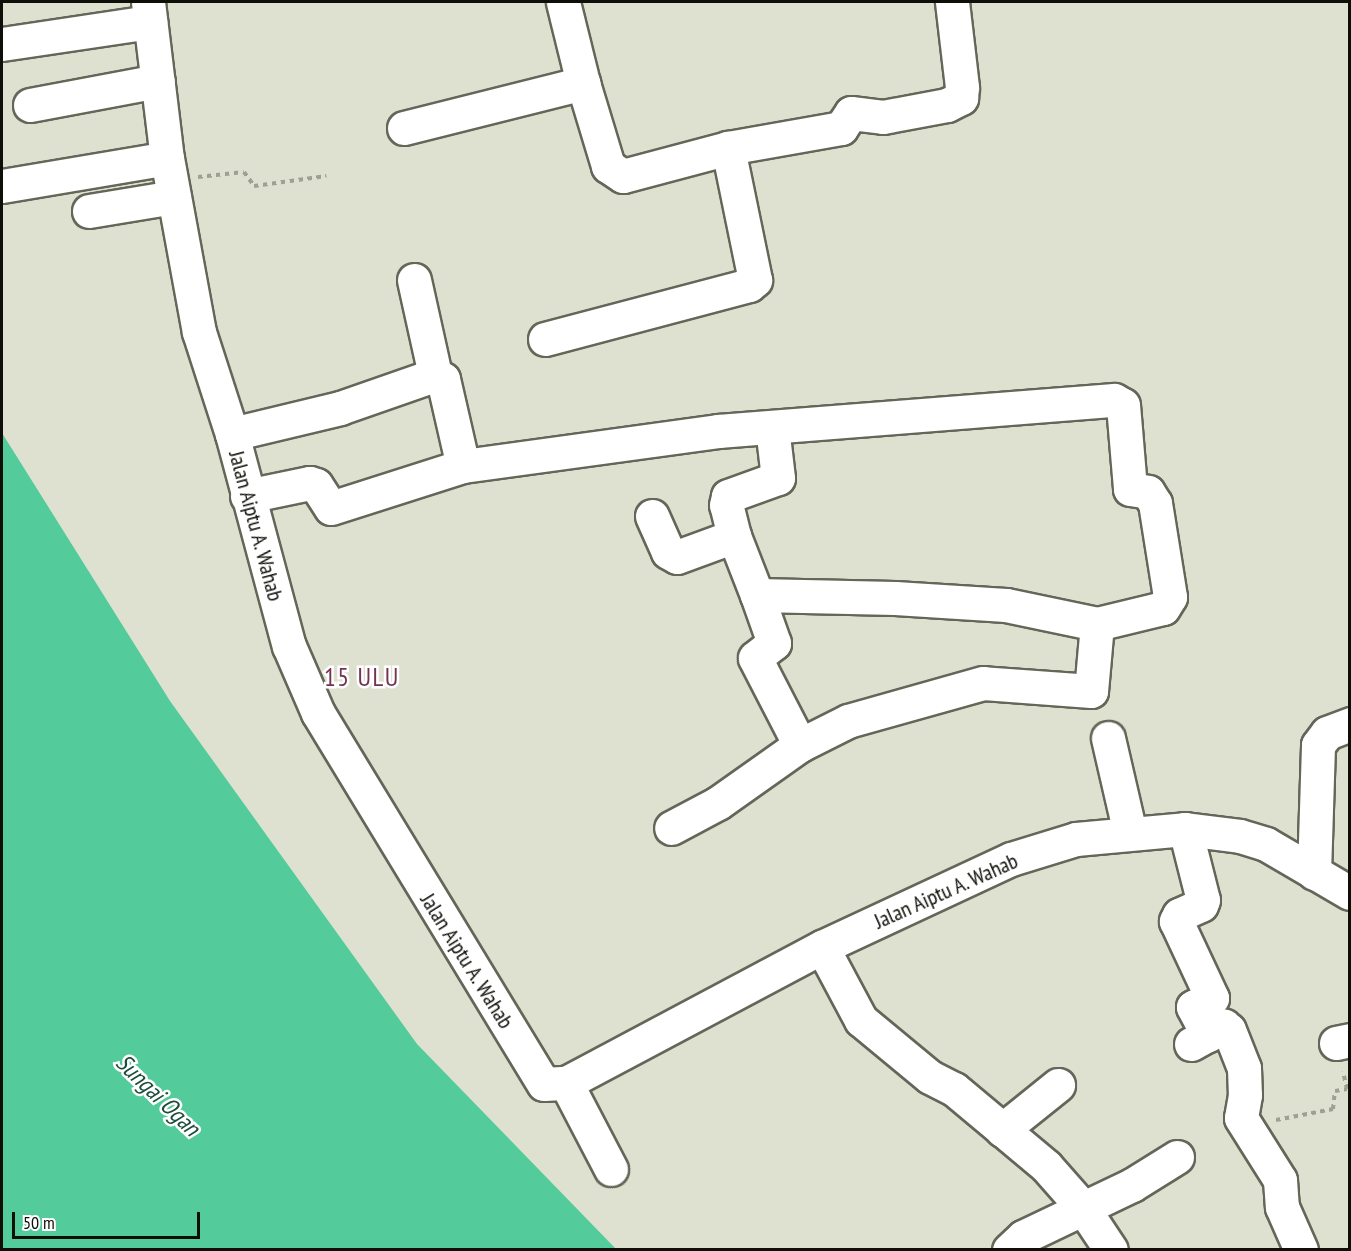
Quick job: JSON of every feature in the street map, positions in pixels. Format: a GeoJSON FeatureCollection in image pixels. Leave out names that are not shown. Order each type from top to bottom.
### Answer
{"type":"FeatureCollection","features":[{"type":"Feature","properties":{"kind":"street"},"geometry":{"type":"LineString","coordinates":[[563,2],[583,83],[608,166],[614,173],[623,176],[728,148],[841,128],[851,113],[883,117],[956,102],[962,87],[952,2]]}},
{"type":"Feature","properties":{"kind":"street"},"geometry":{"type":"LineString","coordinates":[[2,44],[149,12]]}},
{"type":"Feature","properties":{"kind":"street","name":"Jalan Aiptu A. Wahab"},"geometry":{"type":"LineString","coordinates":[[149,12],[171,179],[199,333],[232,434],[288,646],[318,713],[539,1078],[550,1085],[566,1083],[822,947],[1011,859],[1076,839],[1185,829],[1240,836],[1266,844],[1350,893]]}},
{"type":"Feature","properties":{"kind":"street"},"geometry":{"type":"LineString","coordinates":[[30,105],[158,81]]}},
{"type":"Feature","properties":{"kind":"street"},"geometry":{"type":"LineString","coordinates":[[404,128],[583,83]]}},
{"type":"Feature","properties":{"kind":"street"},"geometry":{"type":"LineString","coordinates":[[544,339],[748,285],[755,280],[728,148]]}},
{"type":"Feature","properties":{"kind":"street"},"geometry":{"type":"LineString","coordinates":[[2,186],[171,179]]}},
{"type":"Feature","properties":{"kind":"street"},"geometry":{"type":"LineString","coordinates":[[89,211],[171,179]]}},
{"type":"Feature","properties":{"kind":"street"},"geometry":{"type":"LineString","coordinates":[[414,280],[435,375]]}},
{"type":"Feature","properties":{"kind":"street"},"geometry":{"type":"LineString","coordinates":[[232,434],[340,408],[435,375],[443,379],[463,466]]}},
{"type":"Feature","properties":{"kind":"street"},"geometry":{"type":"LineString","coordinates":[[248,496],[310,483],[316,485],[331,508],[463,466],[625,441],[772,427],[1119,401],[1126,411],[1130,489],[1148,492],[1155,503],[1170,597],[1163,608],[1097,624],[1006,605],[895,598],[758,595]]}},
{"type":"Feature","properties":{"kind":"street"},"geometry":{"type":"LineString","coordinates":[[772,427],[778,478],[728,496],[726,505],[734,536],[758,595],[774,643],[755,658],[800,745]]}},
{"type":"Feature","properties":{"kind":"street"},"geometry":{"type":"LineString","coordinates":[[652,516],[664,545],[677,557],[734,536]]}},
{"type":"Feature","properties":{"kind":"street"},"geometry":{"type":"LineString","coordinates":[[670,828],[718,803],[800,745],[848,721],[982,683],[1086,693],[1092,688],[1097,624]]}},
{"type":"Feature","properties":{"kind":"street"},"geometry":{"type":"LineString","coordinates":[[1314,873],[1320,793],[1318,745],[1327,733],[1350,724]]}},
{"type":"Feature","properties":{"kind":"street"},"geometry":{"type":"LineString","coordinates":[[1108,738],[1130,833]]}},
{"type":"Feature","properties":{"kind":"street"},"geometry":{"type":"LineString","coordinates":[[1185,829],[1203,900],[1179,915],[1177,929],[1212,998],[1191,1026],[1224,1026],[1229,1030],[1244,1068],[1245,1095],[1241,1118],[1256,1138],[1280,1180],[1282,1207],[1302,1250]]}},
{"type":"Feature","properties":{"kind":"street"},"geometry":{"type":"LineString","coordinates":[[822,947],[861,1020],[923,1072],[954,1089],[1046,1166],[1083,1208],[1111,1250]]}},
{"type":"Feature","properties":{"kind":"street"},"geometry":{"type":"LineString","coordinates":[[566,1083],[611,1169]]}},
{"type":"Feature","properties":{"kind":"street"},"geometry":{"type":"LineString","coordinates":[[1002,1130],[1058,1085]]}},
{"type":"Feature","properties":{"kind":"street"},"geometry":{"type":"LineString","coordinates":[[1009,1250],[1023,1237],[1132,1185],[1178,1157]]}},
{"type":"Feature","properties":{"kind":"path"},"geometry":{"type":"LineString","coordinates":[[171,179],[242,171],[254,186],[327,176]]}},
{"type":"Feature","properties":{"kind":"path"},"geometry":{"type":"LineString","coordinates":[[1256,1138],[1277,1119],[1333,1109],[1335,1091],[1347,1089],[1343,1041]]}},
{"type":"Feature","properties":{"kind":"water","name":"Sungai Ogan"},"geometry":{"type":"Polygon","coordinates":[[[2,433],[170,701],[417,1044],[616,1249],[2,1249],[2,433]]]}},
{"type":"Feature","properties":{"kind":"district","name":"15 ULU"},"geometry":{"type":"Point","coordinates":[362,677]}}]}
